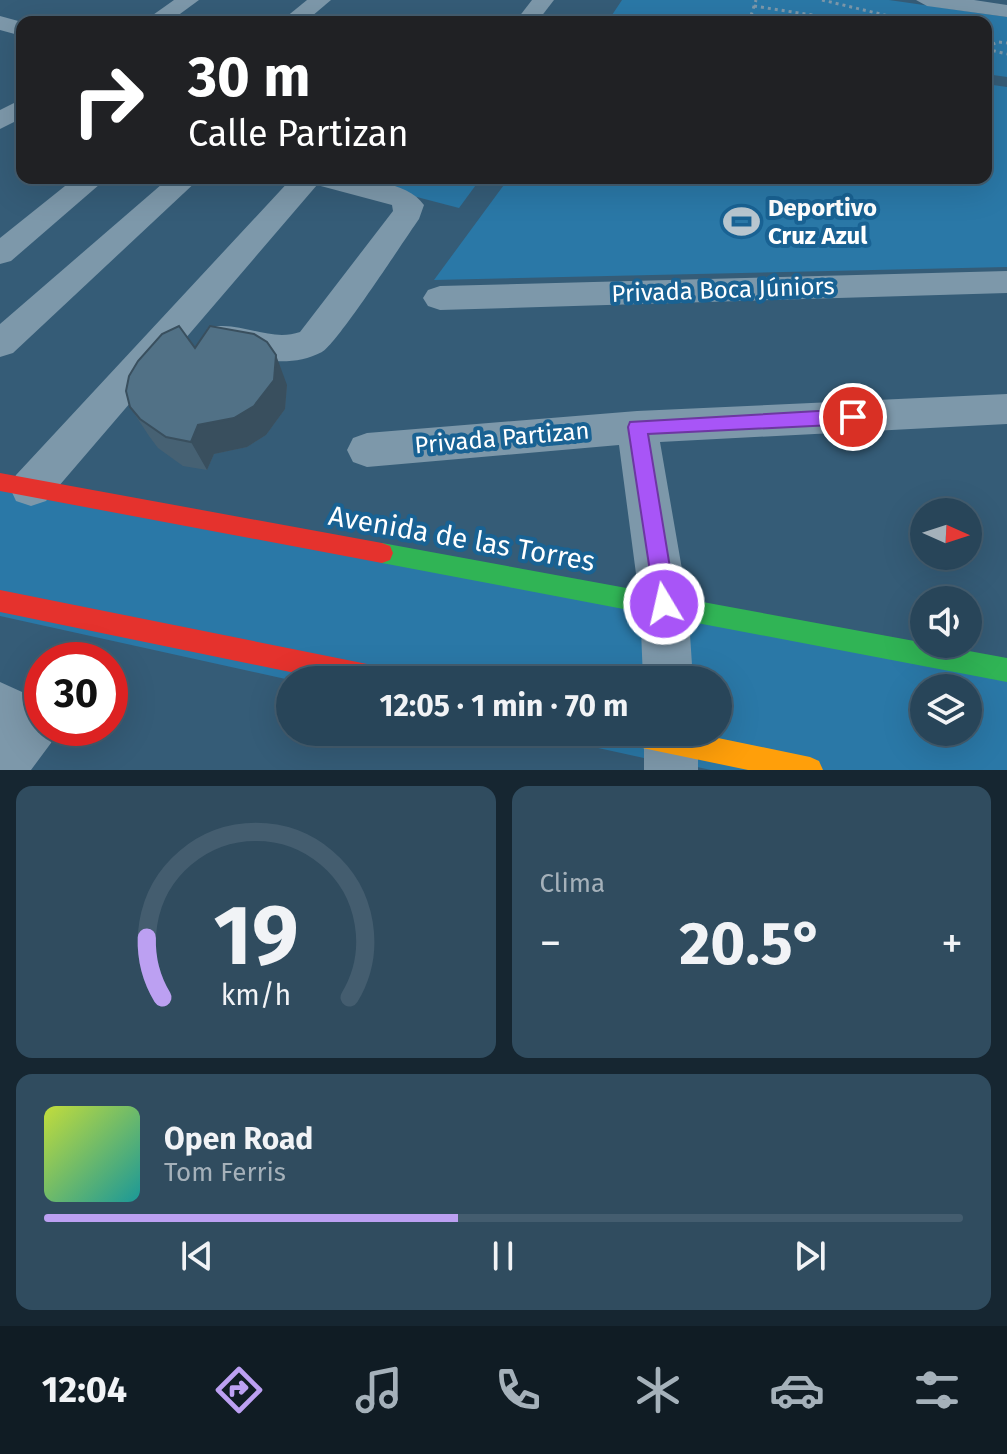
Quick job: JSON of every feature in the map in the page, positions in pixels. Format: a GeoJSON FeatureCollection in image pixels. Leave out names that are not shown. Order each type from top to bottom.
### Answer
{"type":"FeatureCollection","features":[{"type":"Feature","properties":{"kind":"street"},"geometry":{"type":"LineString","coordinates":[[163,16],[188,0]]}},
{"type":"Feature","properties":{"kind":"street"},"geometry":{"type":"LineString","coordinates":[[299,16],[320,0]]}},
{"type":"Feature","properties":{"kind":"street"},"geometry":{"type":"LineString","coordinates":[[518,0],[542,2]]}},
{"type":"Feature","properties":{"kind":"street"},"geometry":{"type":"LineString","coordinates":[[927,0],[1007,11]]}},
{"type":"Feature","properties":{"kind":"street"},"geometry":{"type":"LineString","coordinates":[[0,254],[86,184]]}},
{"type":"Feature","properties":{"kind":"street"},"geometry":{"type":"LineString","coordinates":[[0,344],[179,184]]}},
{"type":"Feature","properties":{"kind":"street"},"geometry":{"type":"LineString","coordinates":[[16,485],[173,327],[303,184]]}},
{"type":"Feature","properties":{"kind":"street"},"geometry":{"type":"LineString","coordinates":[[173,327],[283,350],[299,349],[313,341],[408,212],[409,205],[403,199],[347,184]]}},
{"type":"Feature","properties":{"kind":"street","name":"Privada Boca Júniors"},"geometry":{"type":"LineString","coordinates":[[440,298],[1007,282]]}},
{"type":"Feature","properties":{"kind":"street","name":"Privada Partizan"},"geometry":{"type":"LineString","coordinates":[[367,450],[637,427],[1007,409]]}},
{"type":"Feature","properties":{"kind":"street"},"geometry":{"type":"LineString","coordinates":[[637,427],[664,604],[667,666]]}},
{"type":"Feature","properties":{"kind":"street","name":"Avenida de las Torres"},"geometry":{"type":"LineString","coordinates":[[16,485],[1007,670]]}},
{"type":"Feature","properties":{"kind":"street"},"geometry":{"type":"LineString","coordinates":[[3,605],[315,666]]}},
{"type":"Feature","properties":{"kind":"street"},"geometry":{"type":"LineString","coordinates":[[0,708],[32,724],[0,767]]}},
{"type":"Feature","properties":{"kind":"street"},"geometry":{"type":"LineString","coordinates":[[672,746],[810,770]]}},
{"type":"Feature","properties":{"kind":"path"},"geometry":{"type":"LineString","coordinates":[[751,16],[756,0]]}},
{"type":"Feature","properties":{"kind":"path"},"geometry":{"type":"LineString","coordinates":[[822,0],[890,16]]}},
{"type":"Feature","properties":{"kind":"path"},"geometry":{"type":"LineString","coordinates":[[754,6],[818,16]]}},
{"type":"Feature","properties":{"kind":"path"},"geometry":{"type":"LineString","coordinates":[[992,38],[1007,43]]}},
{"type":"Feature","properties":{"kind":"path"},"geometry":{"type":"LineString","coordinates":[[992,45],[998,42]]}},
{"type":"Feature","properties":{"kind":"shaded area"},"geometry":{"type":"Polygon","coordinates":[[[622,0],[889,0],[1007,17],[1007,77],[992,75],[992,16],[611,16],[622,0]]]}},
{"type":"Feature","properties":{"kind":"shaded area","name":"Deportivo Cruz Azul"},"geometry":{"type":"Polygon","coordinates":[[[992,85],[1007,87],[1007,267],[434,280],[505,184],[992,184],[992,85]]]}},
{"type":"Feature","properties":{"kind":"shaded area"},"geometry":{"type":"Polygon","coordinates":[[[367,184],[477,184],[459,208],[367,184]]]}},
{"type":"Feature","properties":{"kind":"shaded area"},"geometry":{"type":"Polygon","coordinates":[[[0,485],[649,595],[651,666],[276,666],[276,677],[0,616],[0,485]]]}},
{"type":"Feature","properties":{"kind":"shaded area"},"geometry":{"type":"Polygon","coordinates":[[[673,599],[910,644],[910,658],[981,658],[1007,663],[1007,770],[711,770],[683,764],[703,746],[732,746],[732,666],[677,666],[673,599]]]}},
{"type":"Feature","properties":{"kind":"shaded area"},"geometry":{"type":"Polygon","coordinates":[[[589,746],[652,746],[653,760],[589,746]]]}},
{"type":"Feature","properties":{"kind":"building"},"geometry":{"type":"Polygon","coordinates":[[[179,326],[195,348],[210,326],[254,334],[267,342],[276,355],[274,380],[254,406],[234,418],[198,425],[191,442],[166,437],[140,419],[130,407],[126,391],[129,376],[138,361],[162,334],[179,326]]]}},
{"type":"Feature","properties":{"kind":"traffic: fast"},"geometry":{"type":"LineString","coordinates":[[382,553],[1007,670]]}},
{"type":"Feature","properties":{"kind":"traffic: slow"},"geometry":{"type":"LineString","coordinates":[[695,746],[810,770]]}},
{"type":"Feature","properties":{"kind":"traffic: jam"},"geometry":{"type":"LineString","coordinates":[[0,482],[382,553]]}},
{"type":"Feature","properties":{"kind":"traffic: jam"},"geometry":{"type":"LineString","coordinates":[[0,601],[318,666]]}},
{"type":"Feature","properties":{"kind":"place","name":"Deportivo Cruz Azul"},"geometry":{"type":"Point","coordinates":[742,222]}},
{"type":"Feature","properties":{"kind":"route"},"geometry":{"type":"LineString","coordinates":[[664,604],[637,427],[853,417]]}}]}
